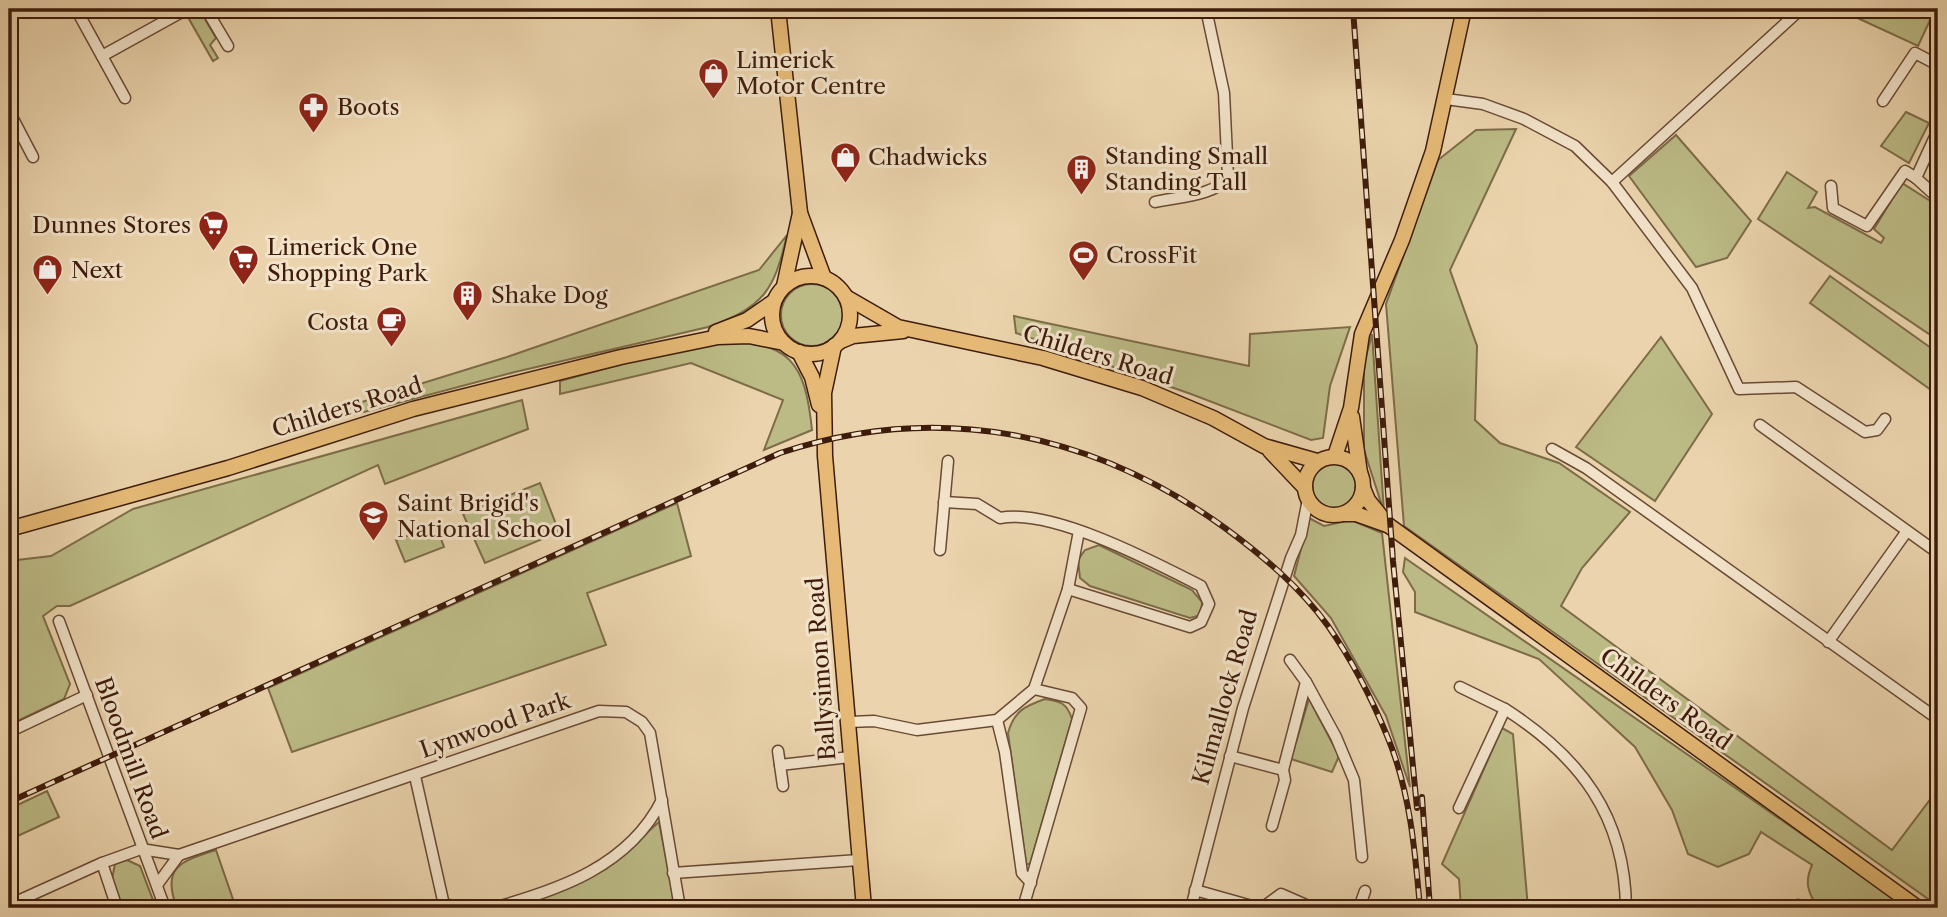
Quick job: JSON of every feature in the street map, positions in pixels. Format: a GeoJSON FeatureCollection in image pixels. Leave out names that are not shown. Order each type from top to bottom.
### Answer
{"type":"FeatureCollection","features":[{"type":"Feature","properties":{"kind":"main road"},"geometry":{"type":"LineString","coordinates":[[778,9],[800,213],[824,278]]}},
{"type":"Feature","properties":{"kind":"main road"},"geometry":{"type":"LineString","coordinates":[[1335,456],[1351,408],[1362,334],[1402,240],[1433,151],[1464,9]]}},
{"type":"Feature","properties":{"kind":"main road"},"geometry":{"type":"LineString","coordinates":[[784,286],[807,275],[824,278],[837,285],[846,297],[849,322],[838,343],[817,354],[799,352],[784,343],[772,324],[773,302],[784,286],[800,213]]}},
{"type":"Feature","properties":{"kind":"main road","name":"Childers Road"},"geometry":{"type":"LineString","coordinates":[[846,297],[887,322],[911,331],[1043,358],[1142,388],[1213,418],[1264,446],[1317,461]]}},
{"type":"Feature","properties":{"kind":"main road","name":"Childers Road"},"geometry":{"type":"LineString","coordinates":[[9,529],[228,468],[413,409],[702,338],[747,320],[773,302]]}},
{"type":"Feature","properties":{"kind":"main road","name":"Childers Road"},"geometry":{"type":"LineString","coordinates":[[838,343],[885,331],[911,331]]}},
{"type":"Feature","properties":{"kind":"main road","name":"Childers Road"},"geometry":{"type":"LineString","coordinates":[[702,338],[749,336],[784,343]]}},
{"type":"Feature","properties":{"kind":"main road","name":"Ballysimon Road"},"geometry":{"type":"LineString","coordinates":[[838,343],[824,393],[823,427],[864,908]]}},
{"type":"Feature","properties":{"kind":"main road","name":"Ballysimon Road"},"geometry":{"type":"LineString","coordinates":[[799,352],[812,377],[823,427]]}},
{"type":"Feature","properties":{"kind":"main road"},"geometry":{"type":"LineString","coordinates":[[1351,408],[1363,488],[1355,506],[1344,514],[1321,512],[1306,494],[1306,476],[1317,461],[1335,456],[1349,461],[1360,473]]}},
{"type":"Feature","properties":{"kind":"main road","name":"Childers Road"},"geometry":{"type":"LineString","coordinates":[[1264,446],[1306,494]]}},
{"type":"Feature","properties":{"kind":"main road","name":"Childers Road"},"geometry":{"type":"LineString","coordinates":[[1363,488],[1368,500],[1388,526]]}},
{"type":"Feature","properties":{"kind":"main road","name":"Childers Road"},"geometry":{"type":"LineString","coordinates":[[1344,514],[1356,514],[1388,526],[1918,908]]}},
{"type":"Feature","properties":{"kind":"street"},"geometry":{"type":"LineString","coordinates":[[76,9],[125,98]]}},
{"type":"Feature","properties":{"kind":"street"},"geometry":{"type":"LineString","coordinates":[[102,56],[187,9]]}},
{"type":"Feature","properties":{"kind":"street"},"geometry":{"type":"LineString","coordinates":[[206,9],[228,46]]}},
{"type":"Feature","properties":{"kind":"street"},"geometry":{"type":"LineString","coordinates":[[1155,202],[1213,189],[1228,177],[1224,93],[1206,9]]}},
{"type":"Feature","properties":{"kind":"street"},"geometry":{"type":"LineString","coordinates":[[1612,182],[1801,9]]}},
{"type":"Feature","properties":{"kind":"street"},"geometry":{"type":"LineString","coordinates":[[1882,101],[1916,53],[1938,65]]}},
{"type":"Feature","properties":{"kind":"street"},"geometry":{"type":"LineString","coordinates":[[1446,99],[1483,104],[1524,118],[1575,146],[1612,182],[1692,288],[1739,389],[1796,387],[1865,432],[1877,430],[1885,419]]}},
{"type":"Feature","properties":{"kind":"street"},"geometry":{"type":"LineString","coordinates":[[9,111],[33,157]]}},
{"type":"Feature","properties":{"kind":"street"},"geometry":{"type":"LineString","coordinates":[[1916,178],[1938,130]]}},
{"type":"Feature","properties":{"kind":"street"},"geometry":{"type":"LineString","coordinates":[[1830,186],[1833,208],[1867,226],[1905,172],[1938,198]]}},
{"type":"Feature","properties":{"kind":"street"},"geometry":{"type":"LineString","coordinates":[[1760,425],[1938,553]]}},
{"type":"Feature","properties":{"kind":"street"},"geometry":{"type":"LineString","coordinates":[[1552,449],[1586,468],[1935,717]]}},
{"type":"Feature","properties":{"kind":"street"},"geometry":{"type":"LineString","coordinates":[[940,550],[947,461]]}},
{"type":"Feature","properties":{"kind":"street","name":"Kilmallock Road"},"geometry":{"type":"LineString","coordinates":[[1191,908],[1243,708],[1291,558],[1301,535],[1306,494]]}},
{"type":"Feature","properties":{"kind":"street"},"geometry":{"type":"LineString","coordinates":[[944,502],[977,504],[1000,518],[1013,516],[1079,531],[1130,550],[1201,586],[1209,604],[1201,622],[1190,627],[1068,589]]}},
{"type":"Feature","properties":{"kind":"street"},"geometry":{"type":"LineString","coordinates":[[849,722],[874,721],[918,730],[997,720],[1034,689],[1068,589],[1079,531]]}},
{"type":"Feature","properties":{"kind":"street"},"geometry":{"type":"LineString","coordinates":[[1828,642],[1907,531]]}},
{"type":"Feature","properties":{"kind":"street","name":"Bloodmill Road"},"geometry":{"type":"LineString","coordinates":[[59,621],[141,849],[166,908]]}},
{"type":"Feature","properties":{"kind":"street"},"geometry":{"type":"LineString","coordinates":[[1290,660],[1306,682],[1336,737],[1354,780],[1363,857]]}},
{"type":"Feature","properties":{"kind":"street"},"geometry":{"type":"LineString","coordinates":[[1272,826],[1285,780],[1283,770],[1306,682]]}},
{"type":"Feature","properties":{"kind":"street"},"geometry":{"type":"LineString","coordinates":[[1460,687],[1505,709],[1541,733],[1586,778],[1604,810],[1616,843],[1627,907],[1657,908]]}},
{"type":"Feature","properties":{"kind":"street"},"geometry":{"type":"LineString","coordinates":[[1023,908],[1081,708],[1072,698],[1034,689]]}},
{"type":"Feature","properties":{"kind":"street"},"geometry":{"type":"LineString","coordinates":[[9,732],[87,695]]}},
{"type":"Feature","properties":{"kind":"street"},"geometry":{"type":"LineString","coordinates":[[1459,808],[1505,709]]}},
{"type":"Feature","properties":{"kind":"street","name":"Lynwood Park"},"geometry":{"type":"LineString","coordinates":[[141,849],[179,855],[415,776],[544,729],[599,711],[615,710],[634,716],[650,733],[680,908]]}},
{"type":"Feature","properties":{"kind":"street"},"geometry":{"type":"LineString","coordinates":[[997,720],[1005,752],[1021,873],[1031,883]]}},
{"type":"Feature","properties":{"kind":"street"},"geometry":{"type":"LineString","coordinates":[[778,751],[783,786]]}},
{"type":"Feature","properties":{"kind":"street"},"geometry":{"type":"LineString","coordinates":[[1230,756],[1283,770]]}},
{"type":"Feature","properties":{"kind":"street"},"geometry":{"type":"LineString","coordinates":[[780,765],[850,757]]}},
{"type":"Feature","properties":{"kind":"street"},"geometry":{"type":"LineString","coordinates":[[415,776],[444,907],[494,908],[553,890],[605,863],[639,835],[662,800]]}},
{"type":"Feature","properties":{"kind":"street"},"geometry":{"type":"LineString","coordinates":[[9,905],[102,863],[141,849]]}},
{"type":"Feature","properties":{"kind":"street"},"geometry":{"type":"LineString","coordinates":[[157,885],[179,855]]}},
{"type":"Feature","properties":{"kind":"street"},"geometry":{"type":"LineString","coordinates":[[673,873],[859,860]]}},
{"type":"Feature","properties":{"kind":"street"},"geometry":{"type":"LineString","coordinates":[[102,863],[117,908]]}},
{"type":"Feature","properties":{"kind":"street"},"geometry":{"type":"LineString","coordinates":[[1195,890],[1261,908],[1281,894],[1312,908]]}},
{"type":"Feature","properties":{"kind":"street"},"geometry":{"type":"LineString","coordinates":[[1359,908],[1365,891]]}},
{"type":"Feature","properties":{"kind":"street"},"geometry":{"type":"LineString","coordinates":[[1793,908],[1798,905],[1804,908]]}},
{"type":"Feature","properties":{"kind":"shaded area"},"geometry":{"type":"Polygon","coordinates":[[[1838,9],[1938,9],[1938,21],[1931,18],[1918,46],[1838,9]]]}},
{"type":"Feature","properties":{"kind":"shaded area"},"geometry":{"type":"Polygon","coordinates":[[[201,12],[216,38],[210,45],[218,58],[213,61],[189,19],[201,12]]]}},
{"type":"Feature","properties":{"kind":"shaded area"},"geometry":{"type":"Polygon","coordinates":[[[1906,112],[1929,123],[1909,163],[1881,146],[1906,112]]]}},
{"type":"Feature","properties":{"kind":"shaded area"},"geometry":{"type":"Polygon","coordinates":[[[1516,129],[1450,270],[1477,346],[1475,420],[1500,443],[1559,463],[1630,512],[1582,568],[1561,606],[1892,850],[1938,789],[1938,906],[1404,526],[1386,304],[1438,160],[1476,130],[1516,129]]]}},
{"type":"Feature","properties":{"kind":"shaded area"},"geometry":{"type":"Polygon","coordinates":[[[1676,135],[1751,221],[1727,258],[1696,267],[1629,176],[1676,135]]]}},
{"type":"Feature","properties":{"kind":"shaded area"},"geometry":{"type":"Polygon","coordinates":[[[1787,172],[1817,192],[1808,208],[1815,207],[1881,243],[1884,238],[1874,229],[1902,183],[1938,206],[1938,277],[1934,283],[1938,287],[1938,340],[1758,219],[1787,172]]]}},
{"type":"Feature","properties":{"kind":"shaded area"},"geometry":{"type":"Polygon","coordinates":[[[787,235],[777,270],[764,294],[754,304],[727,320],[708,327],[515,372],[349,416],[339,409],[507,357],[759,270],[787,235]]]}},
{"type":"Feature","properties":{"kind":"shaded area"},"geometry":{"type":"Polygon","coordinates":[[[1830,276],[1938,353],[1938,395],[1810,303],[1830,276]]]}},
{"type":"Feature","properties":{"kind":"shaded area"},"geometry":{"type":"Polygon","coordinates":[[[812,284],[834,293],[843,315],[834,337],[812,346],[790,337],[781,315],[790,293],[812,284]]]}},
{"type":"Feature","properties":{"kind":"shaded area"},"geometry":{"type":"Polygon","coordinates":[[[1014,316],[1249,366],[1250,334],[1350,327],[1330,386],[1323,438],[1311,440],[1191,394],[1016,333],[1014,316]]]}},
{"type":"Feature","properties":{"kind":"shaded area"},"geometry":{"type":"Polygon","coordinates":[[[1372,334],[1384,512],[1364,450],[1364,364],[1372,334]]]}},
{"type":"Feature","properties":{"kind":"shaded area"},"geometry":{"type":"Polygon","coordinates":[[[1661,337],[1712,414],[1655,501],[1576,447],[1661,337]]]}},
{"type":"Feature","properties":{"kind":"shaded area"},"geometry":{"type":"Polygon","coordinates":[[[719,341],[763,345],[790,360],[805,388],[812,430],[764,450],[783,400],[691,363],[560,394],[560,381],[669,351],[719,341]]]}},
{"type":"Feature","properties":{"kind":"shaded area"},"geometry":{"type":"Polygon","coordinates":[[[522,400],[528,429],[385,484],[378,465],[70,606],[57,606],[43,616],[70,684],[64,699],[9,725],[9,561],[51,556],[133,509],[522,400]]]}},
{"type":"Feature","properties":{"kind":"shaded area"},"geometry":{"type":"Polygon","coordinates":[[[1333,463],[1349,470],[1356,486],[1349,502],[1333,509],[1317,502],[1310,486],[1317,470],[1333,463]]]}},
{"type":"Feature","properties":{"kind":"shaded area"},"geometry":{"type":"Polygon","coordinates":[[[540,483],[559,532],[485,563],[463,514],[540,483]]]}},
{"type":"Feature","properties":{"kind":"shaded area"},"geometry":{"type":"Polygon","coordinates":[[[677,503],[691,556],[587,593],[606,645],[292,752],[268,688],[677,503]]]}},
{"type":"Feature","properties":{"kind":"shaded area"},"geometry":{"type":"Polygon","coordinates":[[[1309,518],[1324,526],[1351,520],[1382,533],[1410,787],[1386,716],[1331,618],[1294,576],[1309,518]]]}},
{"type":"Feature","properties":{"kind":"shaded area"},"geometry":{"type":"Polygon","coordinates":[[[436,525],[444,547],[405,562],[396,540],[436,525]]]}},
{"type":"Feature","properties":{"kind":"shaded area"},"geometry":{"type":"Polygon","coordinates":[[[1099,545],[1192,590],[1202,602],[1201,615],[1190,618],[1090,586],[1080,578],[1078,560],[1085,550],[1099,545]]]}},
{"type":"Feature","properties":{"kind":"shaded area"},"geometry":{"type":"Polygon","coordinates":[[[1405,558],[1908,908],[1814,908],[1816,905],[1808,885],[1812,865],[1761,832],[1749,854],[1718,867],[1688,854],[1672,810],[1635,747],[1539,659],[1415,612],[1415,592],[1403,572],[1405,558]]]}},
{"type":"Feature","properties":{"kind":"shaded area"},"geometry":{"type":"Polygon","coordinates":[[[1045,699],[1062,704],[1068,709],[1072,719],[1030,864],[1026,864],[1008,733],[1021,710],[1045,699]]]}},
{"type":"Feature","properties":{"kind":"shaded area"},"geometry":{"type":"Polygon","coordinates":[[[1309,699],[1339,756],[1332,772],[1291,759],[1309,699]]]}},
{"type":"Feature","properties":{"kind":"shaded area"},"geometry":{"type":"Polygon","coordinates":[[[1502,728],[1513,734],[1528,908],[1461,908],[1459,879],[1442,864],[1502,728]]]}},
{"type":"Feature","properties":{"kind":"shaded area"},"geometry":{"type":"Polygon","coordinates":[[[47,791],[59,817],[9,840],[9,809],[47,791]]]}},
{"type":"Feature","properties":{"kind":"shaded area"},"geometry":{"type":"Polygon","coordinates":[[[659,822],[674,899],[671,908],[521,906],[606,869],[659,822]]]}},
{"type":"Feature","properties":{"kind":"shaded area"},"geometry":{"type":"Polygon","coordinates":[[[216,850],[236,908],[177,908],[171,884],[177,868],[192,858],[216,850]]]}},
{"type":"Feature","properties":{"kind":"shaded area"},"geometry":{"type":"Polygon","coordinates":[[[127,860],[140,866],[156,908],[123,908],[112,879],[115,864],[127,860]]]}},
{"type":"Feature","properties":{"kind":"railway"},"geometry":{"type":"LineString","coordinates":[[1353,9],[1393,561],[1417,808]]}},
{"type":"Feature","properties":{"kind":"railway"},"geometry":{"type":"LineString","coordinates":[[9,802],[780,453],[839,437],[897,429],[954,428],[1011,435],[1067,448],[1121,468],[1174,495],[1225,528],[1293,585],[1328,626],[1345,652],[1388,738],[1406,800],[1420,908]]}},
{"type":"Feature","properties":{"kind":"railway"},"geometry":{"type":"LineString","coordinates":[[1422,797],[1430,908]]}},
{"type":"Feature","properties":{"kind":"place","name":"Limerick Motor Centre"},"geometry":{"type":"Point","coordinates":[713,100]}},
{"type":"Feature","properties":{"kind":"place","name":"Boots"},"geometry":{"type":"Point","coordinates":[314,134]}},
{"type":"Feature","properties":{"kind":"place","name":"Chadwicks"},"geometry":{"type":"Point","coordinates":[845,184]}},
{"type":"Feature","properties":{"kind":"place","name":"Standing Small Standing Tall"},"geometry":{"type":"Point","coordinates":[1082,196]}},
{"type":"Feature","properties":{"kind":"place","name":"Dunnes Stores"},"geometry":{"type":"Point","coordinates":[214,252]}},
{"type":"Feature","properties":{"kind":"place","name":"CrossFit"},"geometry":{"type":"Point","coordinates":[1083,282]}},
{"type":"Feature","properties":{"kind":"place","name":"Limerick One Shopping Park"},"geometry":{"type":"Point","coordinates":[244,287]}},
{"type":"Feature","properties":{"kind":"place","name":"Next"},"geometry":{"type":"Point","coordinates":[48,297]}},
{"type":"Feature","properties":{"kind":"place","name":"Shake Dog"},"geometry":{"type":"Point","coordinates":[468,322]}},
{"type":"Feature","properties":{"kind":"place","name":"Costa"},"geometry":{"type":"Point","coordinates":[392,349]}},
{"type":"Feature","properties":{"kind":"place","name":"Saint Brigid's National School"},"geometry":{"type":"Point","coordinates":[374,543]}}]}
